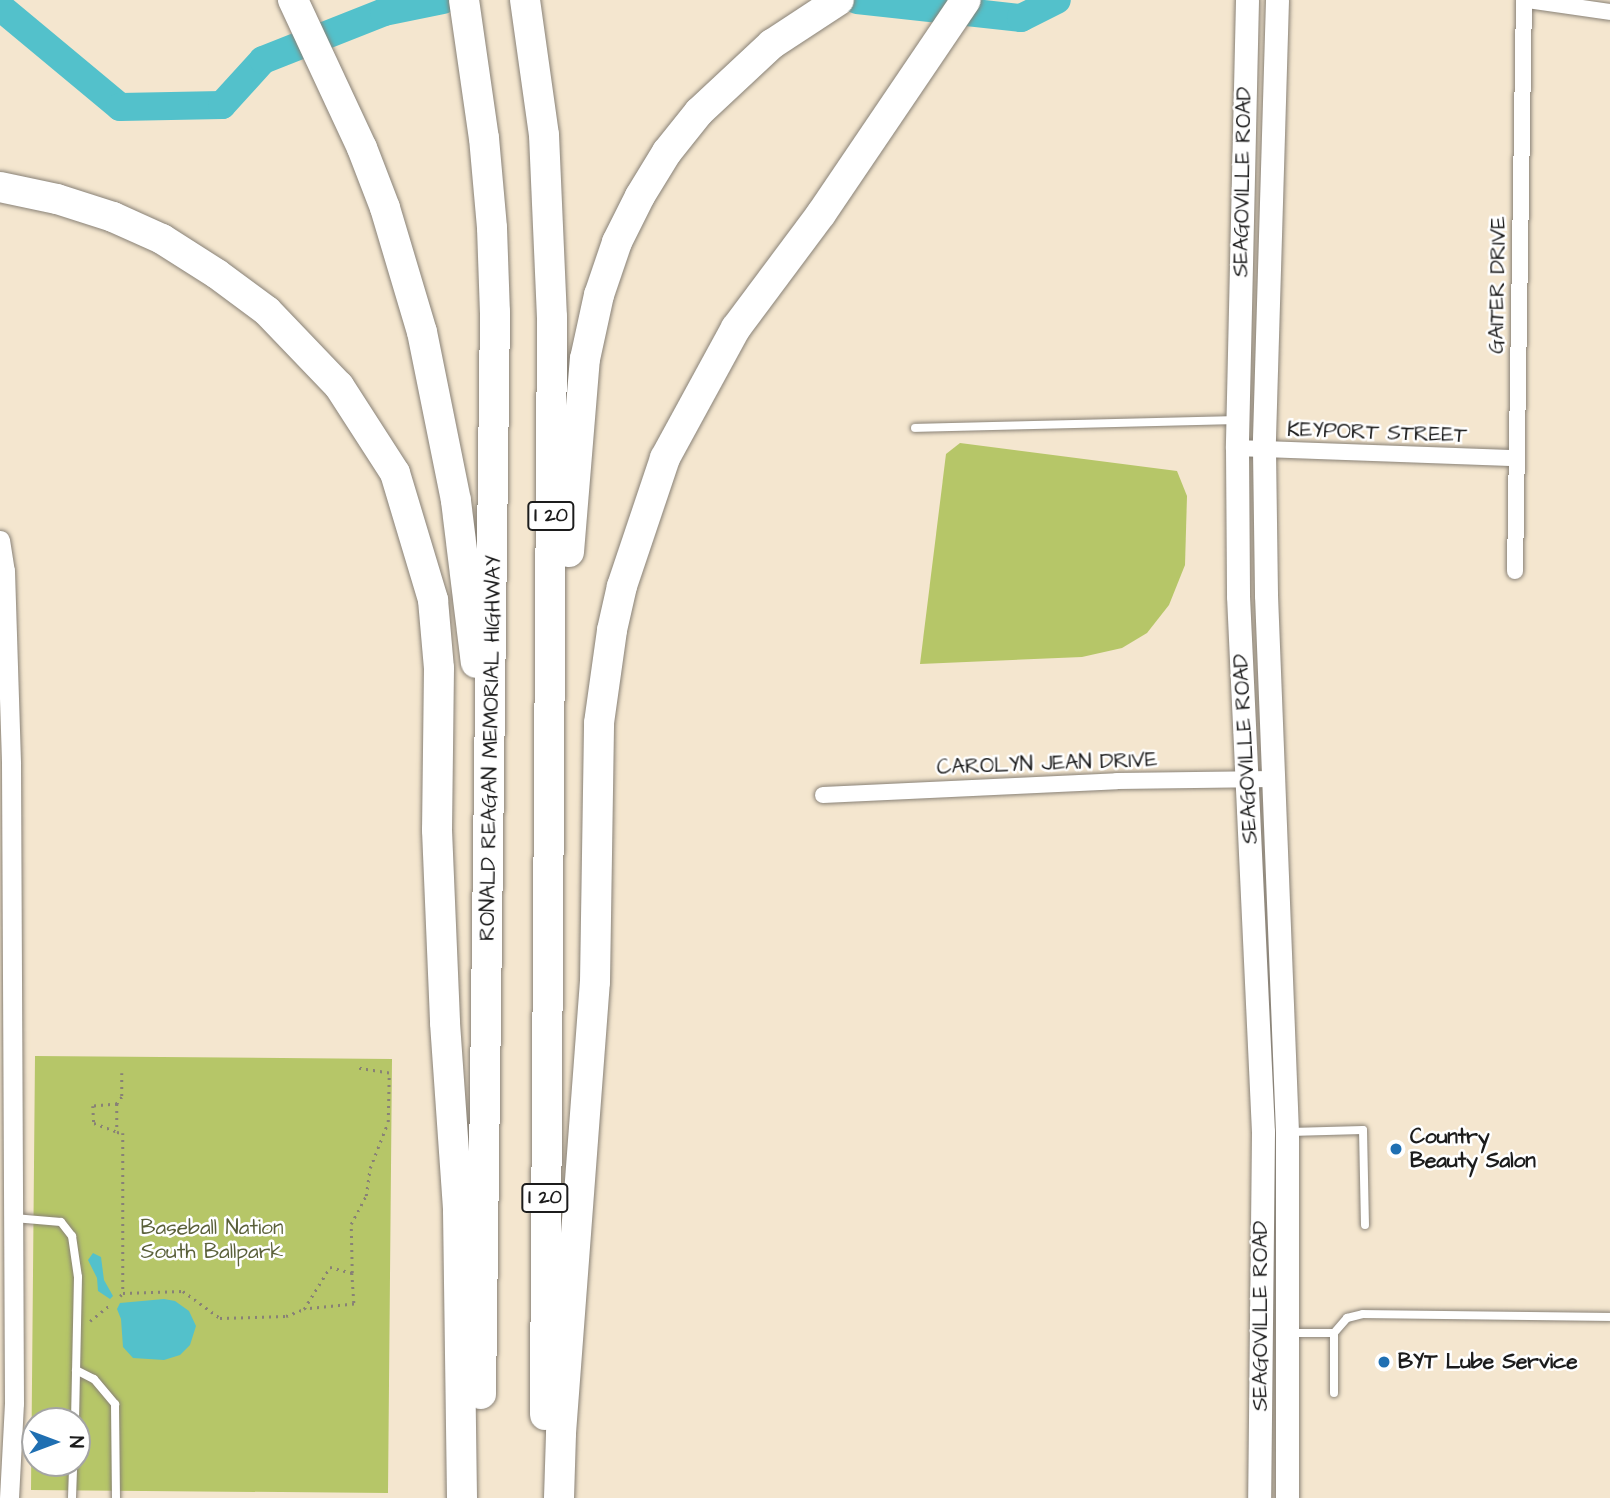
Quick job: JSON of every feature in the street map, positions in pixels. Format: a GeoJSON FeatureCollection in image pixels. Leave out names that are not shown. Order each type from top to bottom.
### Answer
{"type":"FeatureCollection","features":[{"type":"Feature","properties":{"kind":"highway"},"geometry":{"type":"LineString","coordinates":[[292,0],[362,148],[385,208],[422,332],[448,457],[465,561],[477,681],[487,1051]]}},
{"type":"Feature","properties":{"kind":"highway","name":"RONALD REAGAN MEMORIAL HIGHWAY"},"geometry":{"type":"LineString","coordinates":[[464,0],[484,138],[492,228],[495,312],[480,1498]]}},
{"type":"Feature","properties":{"kind":"highway","name":"I 20"},"geometry":{"type":"LineString","coordinates":[[524,0],[544,135],[552,317],[545,1498]]}},
{"type":"Feature","properties":{"kind":"highway"},"geometry":{"type":"LineString","coordinates":[[547,898],[564,614],[585,359],[599,295],[617,242],[640,196],[667,152],[733,78],[772,44],[839,0]]}},
{"type":"Feature","properties":{"kind":"highway"},"geometry":{"type":"LineString","coordinates":[[559,1498],[561,1433],[594,982],[599,723],[612,630],[622,586],[666,458],[736,328],[805,235],[966,0]]}},
{"type":"Feature","properties":{"kind":"highway"},"geometry":{"type":"LineString","coordinates":[[0,187],[57,199],[113,217],[162,239],[217,274],[267,311],[339,386],[395,473],[433,600],[439,668],[437,830],[445,1023],[458,1211],[462,1498]]}},
{"type":"Feature","properties":{"kind":"main road","name":"SEAGOVILLE ROAD"},"geometry":{"type":"LineString","coordinates":[[1247,0],[1237,419],[1238,596],[1263,1132],[1259,1498]]}},
{"type":"Feature","properties":{"kind":"main road","name":"SEAGOVILLE ROAD"},"geometry":{"type":"LineString","coordinates":[[1277,0],[1264,450],[1287,1132],[1287,1498]]}},
{"type":"Feature","properties":{"kind":"main road"},"geometry":{"type":"LineString","coordinates":[[1240,300],[1268,300]]}},
{"type":"Feature","properties":{"kind":"main road"},"geometry":{"type":"LineString","coordinates":[[1263,1132],[1287,1132]]}},
{"type":"Feature","properties":{"kind":"main road"},"geometry":{"type":"LineString","coordinates":[[1261,1333],[1287,1333]]}},
{"type":"Feature","properties":{"kind":"street"},"geometry":{"type":"LineString","coordinates":[[1525,0],[1610,12]]}},
{"type":"Feature","properties":{"kind":"street","name":"GAITER DRIVE"},"geometry":{"type":"LineString","coordinates":[[1515,571],[1525,0]]}},
{"type":"Feature","properties":{"kind":"street","name":"KEYPORT STREET"},"geometry":{"type":"LineString","coordinates":[[1237,448],[1516,458]]}},
{"type":"Feature","properties":{"kind":"street"},"geometry":{"type":"LineString","coordinates":[[0,540],[14,1218],[14,1403],[9,1498]]}},
{"type":"Feature","properties":{"kind":"street","name":"CAROLYN JEAN DRIVE"},"geometry":{"type":"LineString","coordinates":[[823,795],[1117,781],[1273,779]]}},
{"type":"Feature","properties":{"kind":"lane"},"geometry":{"type":"LineString","coordinates":[[915,428],[1237,419]]}},
{"type":"Feature","properties":{"kind":"lane"},"geometry":{"type":"LineString","coordinates":[[1287,1132],[1363,1130],[1366,1225]]}},
{"type":"Feature","properties":{"kind":"lane"},"geometry":{"type":"LineString","coordinates":[[14,1218],[53,1220],[68,1228],[76,1254],[75,1407]]}},
{"type":"Feature","properties":{"kind":"lane"},"geometry":{"type":"LineString","coordinates":[[1334,1393],[1334,1334],[1347,1318],[1363,1314],[1610,1317]]}},
{"type":"Feature","properties":{"kind":"lane"},"geometry":{"type":"LineString","coordinates":[[1287,1333],[1334,1334]]}},
{"type":"Feature","properties":{"kind":"lane"},"geometry":{"type":"LineString","coordinates":[[76,1370],[94,1378],[116,1404],[116,1498]]}},
{"type":"Feature","properties":{"kind":"lane"},"geometry":{"type":"LineString","coordinates":[[72,1498],[73,1477]]}},
{"type":"Feature","properties":{"kind":"path"},"geometry":{"type":"LineString","coordinates":[[117,1104],[93,1105],[94,1123],[123,1133],[122,1294],[183,1291],[213,1314],[228,1319],[285,1316],[304,1309],[354,1304],[351,1224],[366,1196],[370,1168],[388,1122],[389,1073],[358,1068]]}},
{"type":"Feature","properties":{"kind":"path"},"geometry":{"type":"LineString","coordinates":[[117,1132],[117,1104],[122,1097],[122,1073]]}},
{"type":"Feature","properties":{"kind":"path"},"geometry":{"type":"LineString","coordinates":[[304,1309],[330,1267],[352,1273]]}},
{"type":"Feature","properties":{"kind":"path"},"geometry":{"type":"LineString","coordinates":[[77,1325],[96,1319],[110,1305]]}},
{"type":"Feature","properties":{"kind":"green space"},"geometry":{"type":"Polygon","coordinates":[[[960,443],[1177,471],[1187,496],[1185,565],[1169,605],[1147,633],[1122,648],[1082,657],[920,664],[946,454],[960,443]]]}},
{"type":"Feature","properties":{"kind":"green space","name":"Baseball Nation South Ballpark"},"geometry":{"type":"Polygon","coordinates":[[[35,1056],[392,1059],[388,1493],[31,1490],[31,1477],[91,1477],[91,1407],[32,1407],[35,1056]]]}},
{"type":"Feature","properties":{"kind":"water"},"geometry":{"type":"Polygon","coordinates":[[[93,1253],[101,1257],[104,1280],[113,1296],[110,1299],[98,1291],[97,1278],[88,1260],[93,1253]]]}},
{"type":"Feature","properties":{"kind":"water"},"geometry":{"type":"Polygon","coordinates":[[[164,1299],[175,1301],[189,1311],[196,1326],[190,1345],[180,1355],[164,1360],[133,1358],[123,1347],[121,1319],[117,1309],[120,1303],[164,1299]]]}},
{"type":"Feature","properties":{"kind":"waterway"},"geometry":{"type":"LineString","coordinates":[[0,7],[120,107],[222,105],[263,60],[384,12],[443,0]]}},
{"type":"Feature","properties":{"kind":"waterway"},"geometry":{"type":"LineString","coordinates":[[857,0],[1021,18],[1057,0]]}},
{"type":"Feature","properties":{"kind":"place","name":"Country Beauty Salon"},"geometry":{"type":"Point","coordinates":[1396,1149]}},
{"type":"Feature","properties":{"kind":"place","name":"BYT Lube Service"},"geometry":{"type":"Point","coordinates":[1384,1362]}}]}
